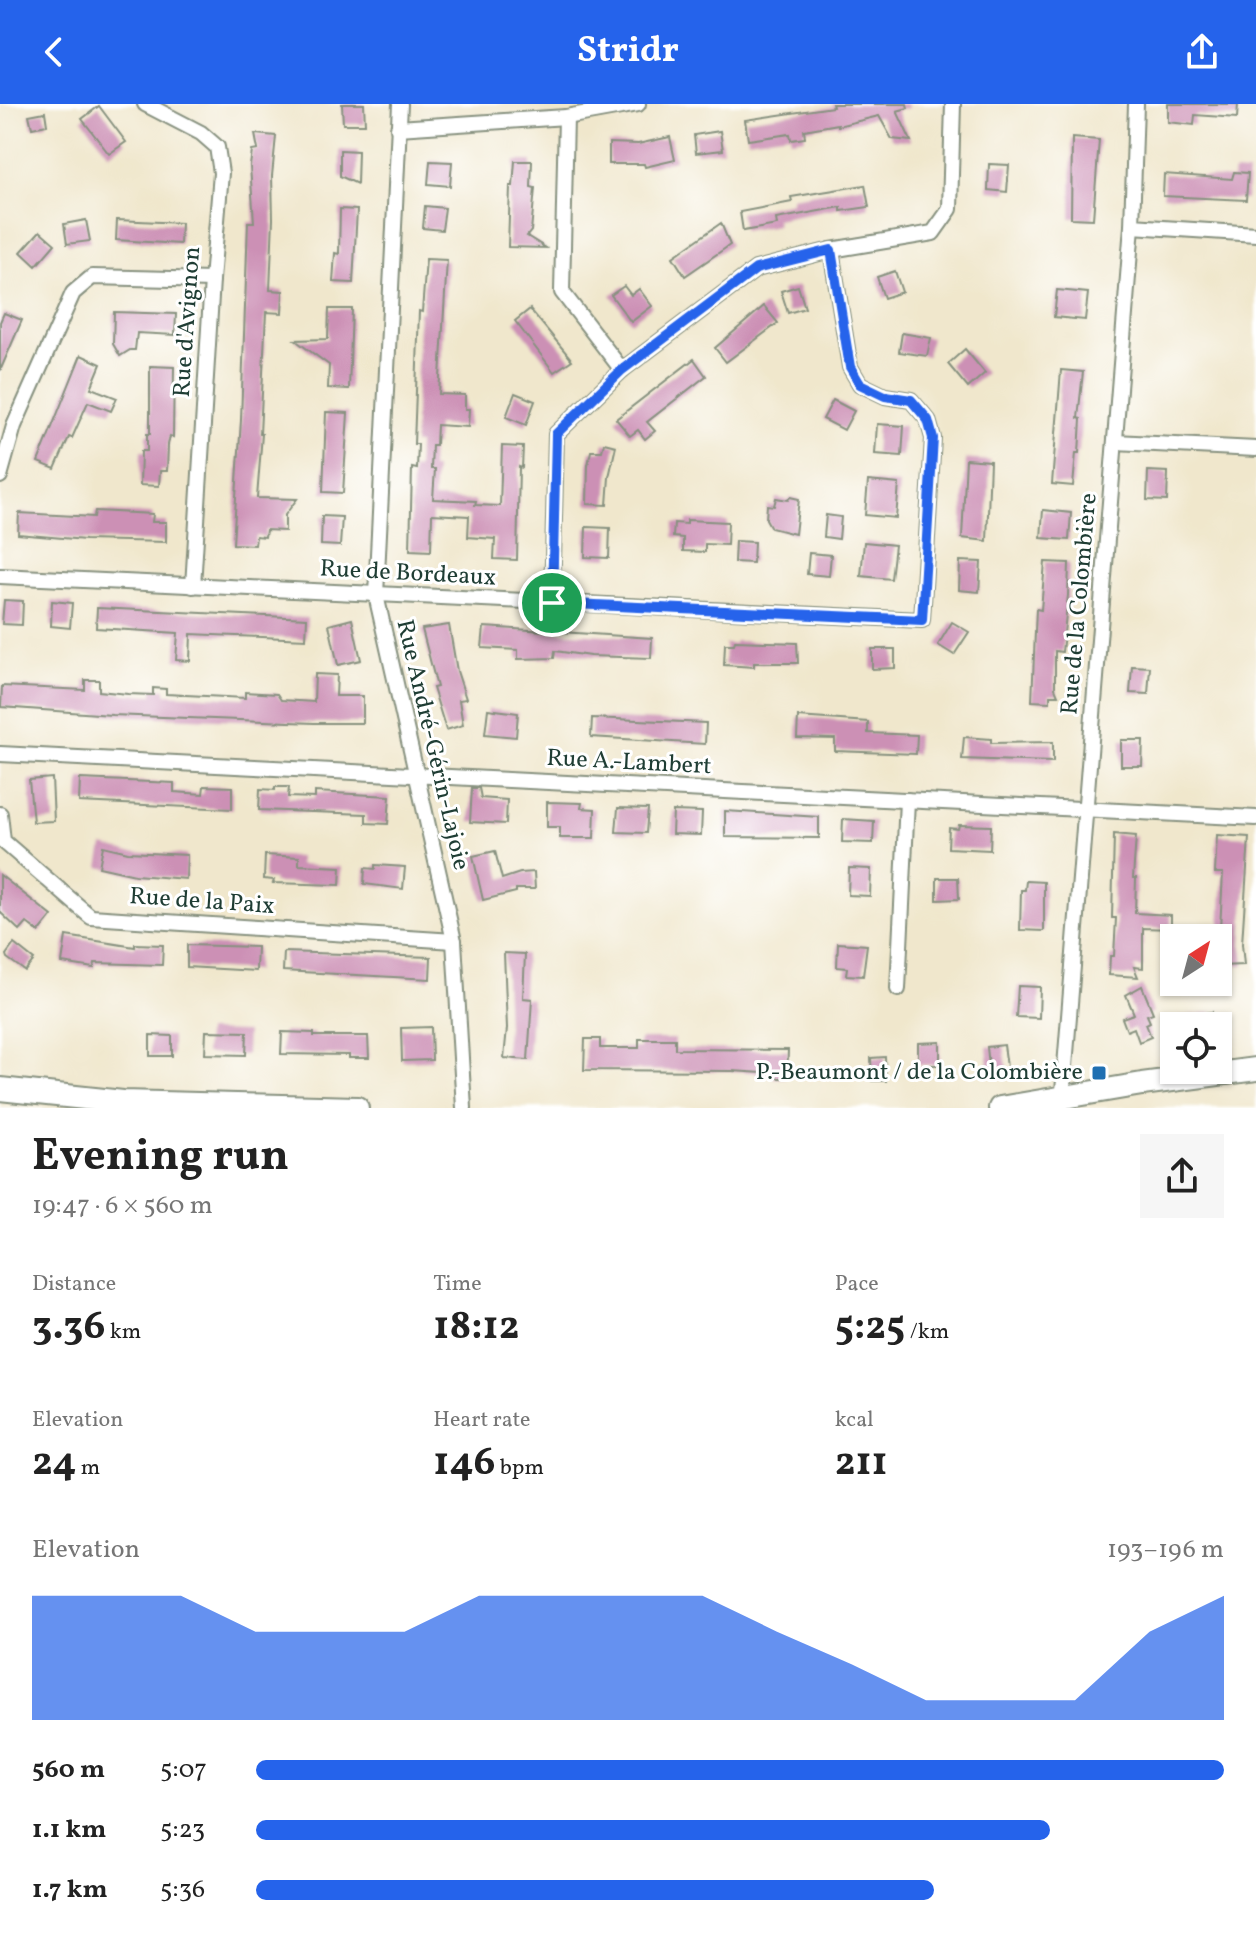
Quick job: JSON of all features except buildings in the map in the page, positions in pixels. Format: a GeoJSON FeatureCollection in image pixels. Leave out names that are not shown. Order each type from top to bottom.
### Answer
{"type":"FeatureCollection","features":[{"type":"Feature","properties":{"kind":"main road"},"geometry":{"type":"LineString","coordinates":[[1000,1108],[1062,1103],[1256,1069]]}},
{"type":"Feature","properties":{"kind":"main road"},"geometry":{"type":"LineString","coordinates":[[0,1089],[123,1102],[357,1108]]}},
{"type":"Feature","properties":{"kind":"street","name":"Rue d'Avignon"},"geometry":{"type":"LineString","coordinates":[[145,104],[201,133],[217,147],[221,173],[193,586]]}},
{"type":"Feature","properties":{"kind":"street","name":"Rue André-Gérin-Lajoie"},"geometry":{"type":"LineString","coordinates":[[400,104],[376,595],[454,941],[464,1108]]}},
{"type":"Feature","properties":{"kind":"street"},"geometry":{"type":"LineString","coordinates":[[398,128],[566,117],[638,104]]}},
{"type":"Feature","properties":{"kind":"street"},"geometry":{"type":"LineString","coordinates":[[552,603],[556,434],[622,370],[756,269],[831,250],[933,233],[950,209],[953,104]]}},
{"type":"Feature","properties":{"kind":"street","name":"Rue de la Colombière"},"geometry":{"type":"LineString","coordinates":[[1062,1103],[1132,226],[1136,104]]}},
{"type":"Feature","properties":{"kind":"street"},"geometry":{"type":"LineString","coordinates":[[566,117],[562,292],[622,370]]}},
{"type":"Feature","properties":{"kind":"street"},"geometry":{"type":"LineString","coordinates":[[1132,226],[1256,234]]}},
{"type":"Feature","properties":{"kind":"street","name":"Rue de Bordeaux"},"geometry":{"type":"LineString","coordinates":[[0,576],[922,620],[933,438],[928,420],[911,400],[885,396],[860,384],[850,367],[831,250]]}},
{"type":"Feature","properties":{"kind":"street"},"geometry":{"type":"LineString","coordinates":[[0,476],[14,426],[73,293],[92,277],[212,280]]}},
{"type":"Feature","properties":{"kind":"street"},"geometry":{"type":"LineString","coordinates":[[1115,442],[1256,449]]}},
{"type":"Feature","properties":{"kind":"street","name":"Rue A.-Lambert"},"geometry":{"type":"LineString","coordinates":[[0,754],[1256,818]]}},
{"type":"Feature","properties":{"kind":"street"},"geometry":{"type":"LineString","coordinates":[[898,989],[907,800]]}},
{"type":"Feature","properties":{"kind":"street","name":"Rue de la Paix"},"geometry":{"type":"LineString","coordinates":[[0,814],[3,841],[91,917],[454,941]]}},
{"type":"Feature","properties":{"kind":"place","name":"P.-Beaumont / de la Colombière"},"geometry":{"type":"Point","coordinates":[1099,1073]}},
{"type":"Feature","properties":{"kind":"route"},"geometry":{"type":"LineString","coordinates":[[831,250],[850,367],[860,384],[885,396],[911,400],[928,420],[933,438],[922,620],[552,603],[556,434],[622,370],[756,269],[831,250]]}}]}
